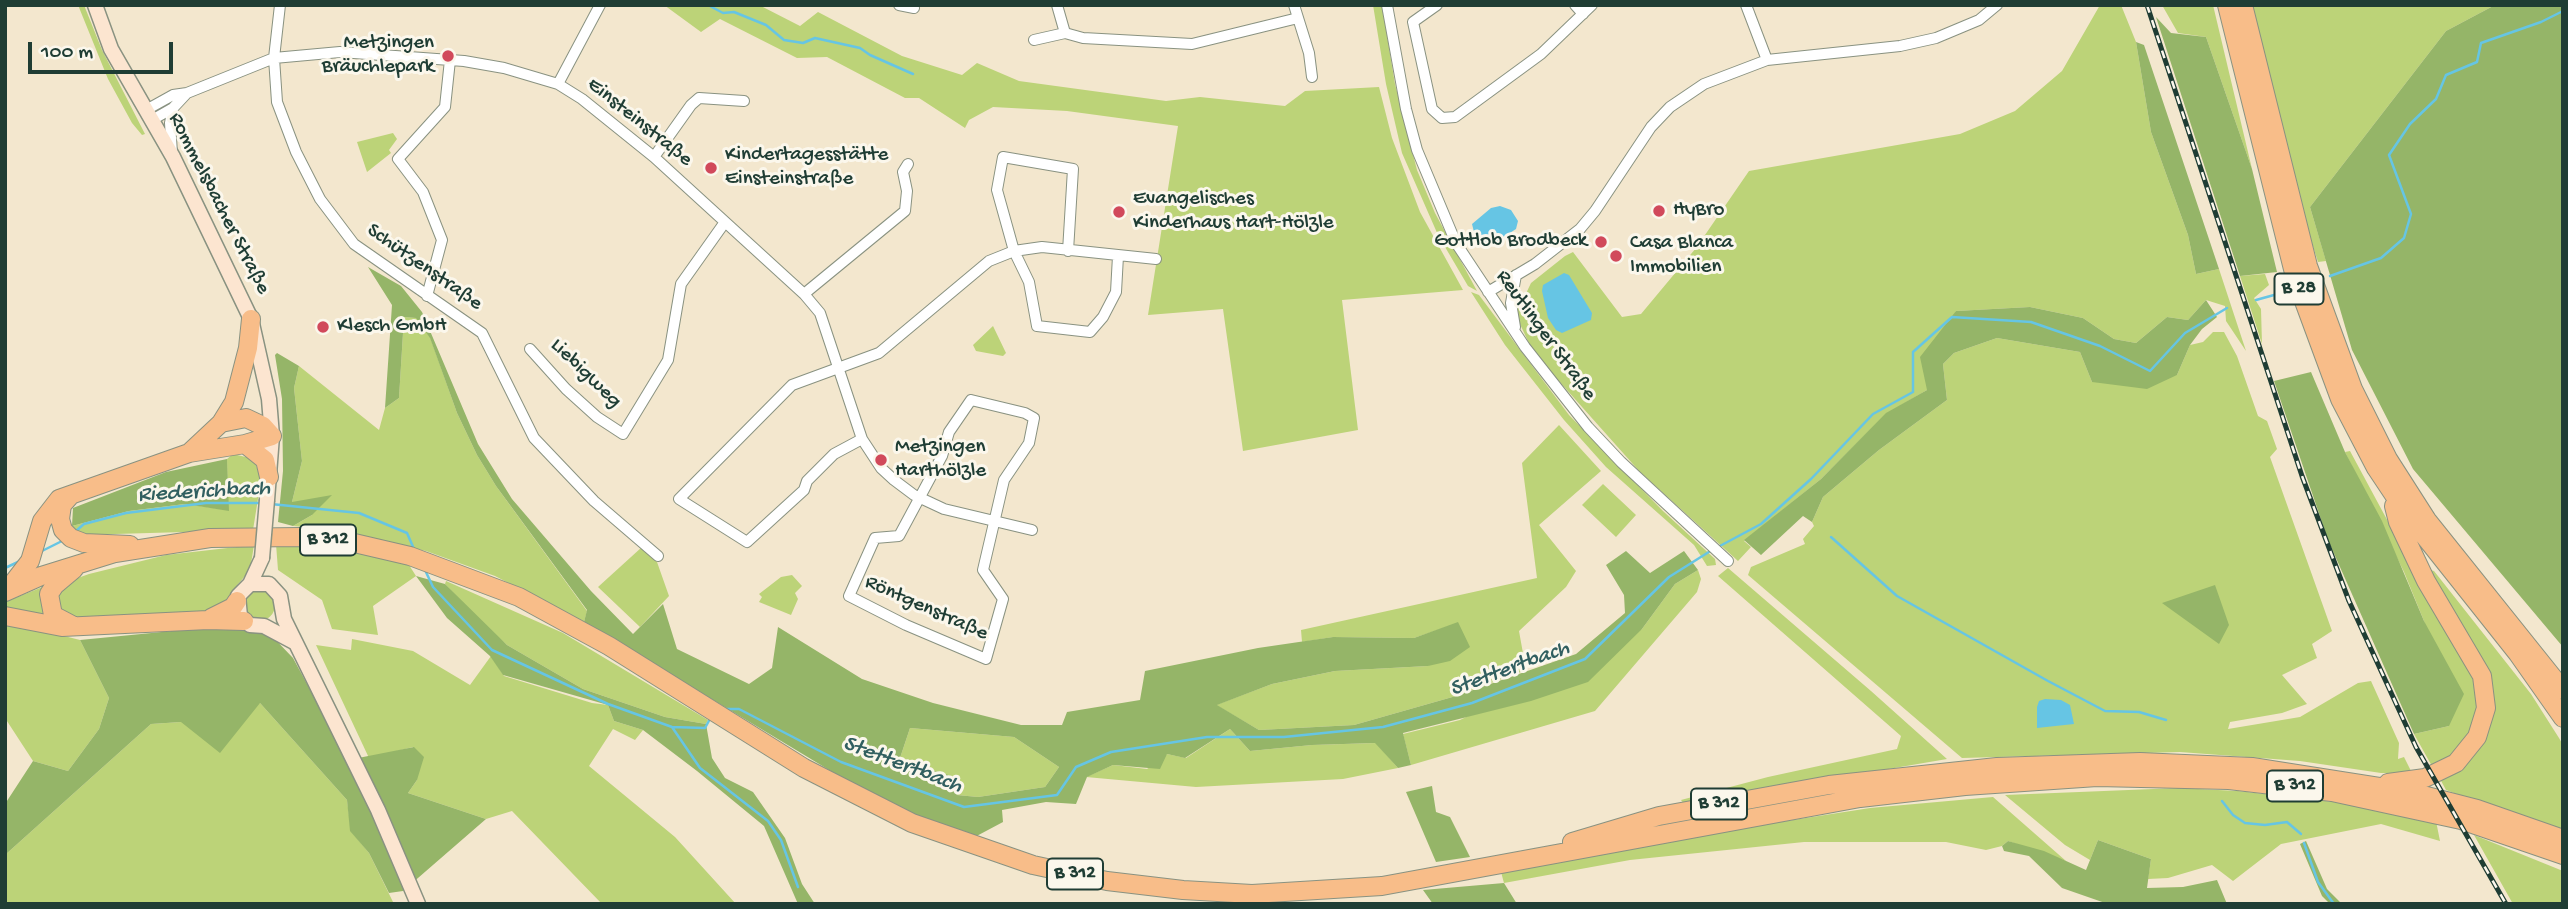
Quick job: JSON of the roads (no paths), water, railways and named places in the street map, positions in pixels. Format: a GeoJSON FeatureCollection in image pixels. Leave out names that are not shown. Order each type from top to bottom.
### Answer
{"type":"FeatureCollection","features":[{"type":"Feature","properties":{"kind":"highway","name":"B 28"},"geometry":{"type":"LineString","coordinates":[[2227,5],[2274,200],[2303,301],[2340,399],[2390,490],[2436,555],[2518,654],[2563,718]]}},
{"type":"Feature","properties":{"kind":"highway","name":"B 28"},"geometry":{"type":"LineString","coordinates":[[2243,5],[2301,241],[2342,365],[2376,437],[2421,511],[2563,690]]}},
{"type":"Feature","properties":{"kind":"highway"},"geometry":{"type":"LineString","coordinates":[[189,453],[221,423],[234,402],[242,379],[251,319]]}},
{"type":"Feature","properties":{"kind":"highway"},"geometry":{"type":"LineString","coordinates":[[5,592],[32,553],[49,509],[73,492],[189,453],[245,444],[272,436],[263,426],[246,418],[221,423]]}},
{"type":"Feature","properties":{"kind":"highway"},"geometry":{"type":"LineString","coordinates":[[245,444],[265,460],[270,477]]}},
{"type":"Feature","properties":{"kind":"highway","name":"B 312"},"geometry":{"type":"LineString","coordinates":[[2378,786],[2398,780],[2425,778],[2456,763],[2477,737],[2486,708],[2482,676],[2417,563],[2398,522],[2390,490]]}},
{"type":"Feature","properties":{"kind":"highway"},"geometry":{"type":"LineString","coordinates":[[73,492],[62,505],[60,519],[68,535],[84,543],[114,542],[144,547]]}},
{"type":"Feature","properties":{"kind":"highway","name":"B 312"},"geometry":{"type":"LineString","coordinates":[[5,592],[79,563],[144,547],[210,538],[300,537],[350,542],[410,556],[519,597],[608,646],[804,768],[912,823],[1033,864],[1107,881],[1183,891],[1252,894],[1382,886],[1796,809],[1965,786],[2023,781],[2162,777],[2308,788],[2383,801],[2449,816],[2563,855]]}},
{"type":"Feature","properties":{"kind":"highway"},"geometry":{"type":"LineString","coordinates":[[79,563],[66,578],[55,585],[49,594],[49,604],[59,621],[79,626]]}},
{"type":"Feature","properties":{"kind":"highway"},"geometry":{"type":"LineString","coordinates":[[208,620],[233,607],[237,601]]}},
{"type":"Feature","properties":{"kind":"highway","name":"B 28"},"geometry":{"type":"LineString","coordinates":[[2499,607],[2522,623],[2563,669]]}},
{"type":"Feature","properties":{"kind":"highway"},"geometry":{"type":"LineString","coordinates":[[5,616],[62,627],[208,620],[244,621]]}},
{"type":"Feature","properties":{"kind":"highway","name":"B 312"},"geometry":{"type":"LineString","coordinates":[[1526,858],[1627,824],[1702,807],[1829,785],[1997,767],[2101,762],[2207,763],[2320,776],[2378,786],[2477,809],[2563,839]]}},
{"type":"Feature","properties":{"kind":"main road","name":"Rommelsbacher Straße"},"geometry":{"type":"LineString","coordinates":[[95,5],[111,49],[173,157],[251,319],[267,389],[272,436],[270,477],[262,558],[250,584],[241,591],[237,601]]}},
{"type":"Feature","properties":{"kind":"main road","name":"Rommelsbacher Straße"},"geometry":{"type":"LineString","coordinates":[[262,558],[269,584],[280,596],[281,611],[294,642],[319,686],[418,904]]}},
{"type":"Feature","properties":{"kind":"main road"},"geometry":{"type":"LineString","coordinates":[[250,584],[269,584]]}},
{"type":"Feature","properties":{"kind":"main road"},"geometry":{"type":"LineString","coordinates":[[237,601],[237,609],[244,621],[264,626],[294,642]]}},
{"type":"Feature","properties":{"kind":"main road"},"geometry":{"type":"LineString","coordinates":[[264,626],[276,619],[281,611]]}},
{"type":"Feature","properties":{"kind":"street","name":"Schützenstraße"},"geometry":{"type":"LineString","coordinates":[[279,5],[274,58],[277,102],[299,159],[320,199],[354,244],[482,333],[534,438],[594,500],[658,556]]}},
{"type":"Feature","properties":{"kind":"street"},"geometry":{"type":"LineString","coordinates":[[558,84],[600,5]]}},
{"type":"Feature","properties":{"kind":"street"},"geometry":{"type":"LineString","coordinates":[[900,5],[914,8]]}},
{"type":"Feature","properties":{"kind":"street"},"geometry":{"type":"LineString","coordinates":[[1057,5],[1065,33]]}},
{"type":"Feature","properties":{"kind":"street"},"geometry":{"type":"LineString","coordinates":[[1294,5],[1309,53],[1312,77]]}},
{"type":"Feature","properties":{"kind":"street","name":"Reutlinger Straße"},"geometry":{"type":"LineString","coordinates":[[1387,5],[1406,109],[1417,150],[1456,243],[1554,387],[1621,463],[1728,561]]}},
{"type":"Feature","properties":{"kind":"street"},"geometry":{"type":"LineString","coordinates":[[1437,5],[1413,22],[1433,109],[1442,118],[1455,117],[1531,62],[1592,5]]}},
{"type":"Feature","properties":{"kind":"street"},"geometry":{"type":"LineString","coordinates":[[1575,5],[1584,14]]}},
{"type":"Feature","properties":{"kind":"street"},"geometry":{"type":"LineString","coordinates":[[1746,5],[1767,60]]}},
{"type":"Feature","properties":{"kind":"street"},"geometry":{"type":"LineString","coordinates":[[1488,292],[1580,229],[1595,212],[1638,143],[1670,107],[1722,75],[1767,60],[1900,46],[1937,38],[1979,20],[1997,5]]}},
{"type":"Feature","properties":{"kind":"street"},"geometry":{"type":"LineString","coordinates":[[1034,40],[1065,33],[1083,38],[1192,44],[1298,18]]}},
{"type":"Feature","properties":{"kind":"street","name":"Einsteinstraße"},"geometry":{"type":"LineString","coordinates":[[149,115],[173,95],[187,93],[274,58],[340,52],[450,60],[504,68],[558,84],[582,99],[654,157],[804,294],[824,322],[862,439],[881,468],[920,498],[944,509],[1032,530]]}},
{"type":"Feature","properties":{"kind":"street"},"geometry":{"type":"LineString","coordinates":[[427,296],[442,240],[423,192],[398,159],[445,107],[450,60]]}},
{"type":"Feature","properties":{"kind":"street","name":"Einsteinstraße"},"geometry":{"type":"LineString","coordinates":[[149,115],[175,106],[187,93]]}},
{"type":"Feature","properties":{"kind":"street"},"geometry":{"type":"LineString","coordinates":[[654,157],[691,105],[699,98],[744,101]]}},
{"type":"Feature","properties":{"kind":"street"},"geometry":{"type":"LineString","coordinates":[[173,157],[170,123],[175,106]]}},
{"type":"Feature","properties":{"kind":"street"},"geometry":{"type":"LineString","coordinates":[[1068,251],[1073,169],[1003,157],[997,190],[1014,251],[1029,282],[1037,326],[1090,332],[1103,317],[1116,292],[1118,256]]}},
{"type":"Feature","properties":{"kind":"street"},"geometry":{"type":"LineString","coordinates":[[804,294],[905,211],[907,191],[903,172],[908,164]]}},
{"type":"Feature","properties":{"kind":"street","name":"Liebigweg"},"geometry":{"type":"LineString","coordinates":[[530,349],[576,398],[623,434],[668,360],[681,284],[725,222]]}},
{"type":"Feature","properties":{"kind":"street"},"geometry":{"type":"LineString","coordinates":[[862,439],[834,454],[807,481],[804,490],[747,542],[679,499],[792,385],[879,353],[989,261],[1014,251],[1042,247],[1156,259]]}},
{"type":"Feature","properties":{"kind":"street"},"geometry":{"type":"LineString","coordinates":[[1516,275],[1511,303],[1517,334]]}},
{"type":"Feature","properties":{"kind":"street"},"geometry":{"type":"LineString","coordinates":[[920,498],[942,456],[949,432],[971,400],[1025,413],[1034,418],[1029,443],[1004,480],[994,521]]}},
{"type":"Feature","properties":{"kind":"street","name":"Röntgenstraße"},"geometry":{"type":"LineString","coordinates":[[920,498],[899,536],[875,538],[849,596],[906,625],[986,659],[1003,599],[982,570],[994,521]]}},
{"type":"Feature","properties":{"kind":"water"},"geometry":{"type":"Polygon","coordinates":[[[1500,206],[1511,210],[1518,221],[1516,229],[1491,245],[1482,245],[1476,240],[1472,224],[1491,208],[1500,206]]]}},
{"type":"Feature","properties":{"kind":"water"},"geometry":{"type":"Polygon","coordinates":[[[1564,273],[1569,275],[1592,313],[1591,320],[1562,333],[1556,330],[1548,318],[1542,291],[1543,285],[1564,273]]]}},
{"type":"Feature","properties":{"kind":"water"},"geometry":{"type":"Polygon","coordinates":[[[2061,700],[2070,705],[2074,724],[2037,728],[2037,707],[2039,701],[2061,700]]]}},
{"type":"Feature","properties":{"kind":"waterway"},"geometry":{"type":"LineString","coordinates":[[708,5],[723,13],[734,12],[766,25],[784,40],[803,43],[815,38],[860,48],[913,74]]}},
{"type":"Feature","properties":{"kind":"waterway","name":"Stettertbach"},"geometry":{"type":"LineString","coordinates":[[2330,276],[2381,258],[2404,238],[2411,214],[2389,155],[2410,124],[2436,99],[2446,75],[2477,62],[2481,43],[2541,22],[2563,11]]}},
{"type":"Feature","properties":{"kind":"waterway","name":"Stettertbach"},"geometry":{"type":"LineString","coordinates":[[2256,300],[2274,295]]}},
{"type":"Feature","properties":{"kind":"waterway","name":"Stettertbach"},"geometry":{"type":"LineString","coordinates":[[1718,547],[1761,524],[1811,479],[1873,414],[1913,392],[1913,352],[1952,317],[2031,322],[2100,346],[2150,371],[2185,333],[2227,308]]}},
{"type":"Feature","properties":{"kind":"waterway","name":"Riederichbach"},"geometry":{"type":"LineString","coordinates":[[76,531],[84,524],[126,513],[206,503],[261,503]]}},
{"type":"Feature","properties":{"kind":"waterway","name":"Riederichbach"},"geometry":{"type":"LineString","coordinates":[[271,504],[359,513],[407,533],[414,549]]}},
{"type":"Feature","properties":{"kind":"waterway"},"geometry":{"type":"LineString","coordinates":[[1831,537],[1897,596],[2048,681],[2105,711],[2139,712],[2166,720]]}},
{"type":"Feature","properties":{"kind":"waterway","name":"Riederichbach"},"geometry":{"type":"LineString","coordinates":[[40,552],[62,541]]}},
{"type":"Feature","properties":{"kind":"waterway","name":"Stettertbach"},"geometry":{"type":"LineString","coordinates":[[722,709],[739,709],[841,762],[964,807],[1057,795],[1076,767],[1111,752],[1207,737],[1284,737],[1383,727],[1472,703],[1585,659],[1669,577],[1712,550]]}},
{"type":"Feature","properties":{"kind":"waterway","name":"Riederichbach"},"geometry":{"type":"LineString","coordinates":[[5,568],[18,562]]}},
{"type":"Feature","properties":{"kind":"waterway","name":"Riederichbach"},"geometry":{"type":"LineString","coordinates":[[425,570],[433,587],[492,650],[608,704],[672,727],[705,728],[711,717]]}},
{"type":"Feature","properties":{"kind":"waterway"},"geometry":{"type":"LineString","coordinates":[[672,727],[700,768],[768,821],[781,840],[798,887]]}},
{"type":"Feature","properties":{"kind":"waterway"},"geometry":{"type":"LineString","coordinates":[[2222,801],[2233,815],[2245,823],[2265,825],[2287,822],[2301,834]]}},
{"type":"Feature","properties":{"kind":"waterway"},"geometry":{"type":"LineString","coordinates":[[2304,843],[2318,882],[2334,904]]}},
{"type":"Feature","properties":{"kind":"railway"},"geometry":{"type":"LineString","coordinates":[[2147,5],[2302,476],[2349,601],[2416,747],[2506,904]]}},
{"type":"Feature","properties":{"kind":"place","name":"Metzingen Bräuchlepark"},"geometry":{"type":"Point","coordinates":[448,56]}},
{"type":"Feature","properties":{"kind":"place","name":"Kindertagesstätte Einsteinstraße"},"geometry":{"type":"Point","coordinates":[711,168]}},
{"type":"Feature","properties":{"kind":"place","name":"HyBro"},"geometry":{"type":"Point","coordinates":[1659,211]}},
{"type":"Feature","properties":{"kind":"place","name":"Evangelisches Kinderhaus Hart-Hölzle"},"geometry":{"type":"Point","coordinates":[1119,212]}},
{"type":"Feature","properties":{"kind":"place","name":"Gottlob Brodbeck"},"geometry":{"type":"Point","coordinates":[1601,242]}},
{"type":"Feature","properties":{"kind":"place","name":"Casa Blanca Immobilien"},"geometry":{"type":"Point","coordinates":[1616,256]}},
{"type":"Feature","properties":{"kind":"place","name":"Klesch GmbH"},"geometry":{"type":"Point","coordinates":[323,327]}},
{"type":"Feature","properties":{"kind":"place","name":"Metzingen Harthölzle"},"geometry":{"type":"Point","coordinates":[881,460]}}]}
